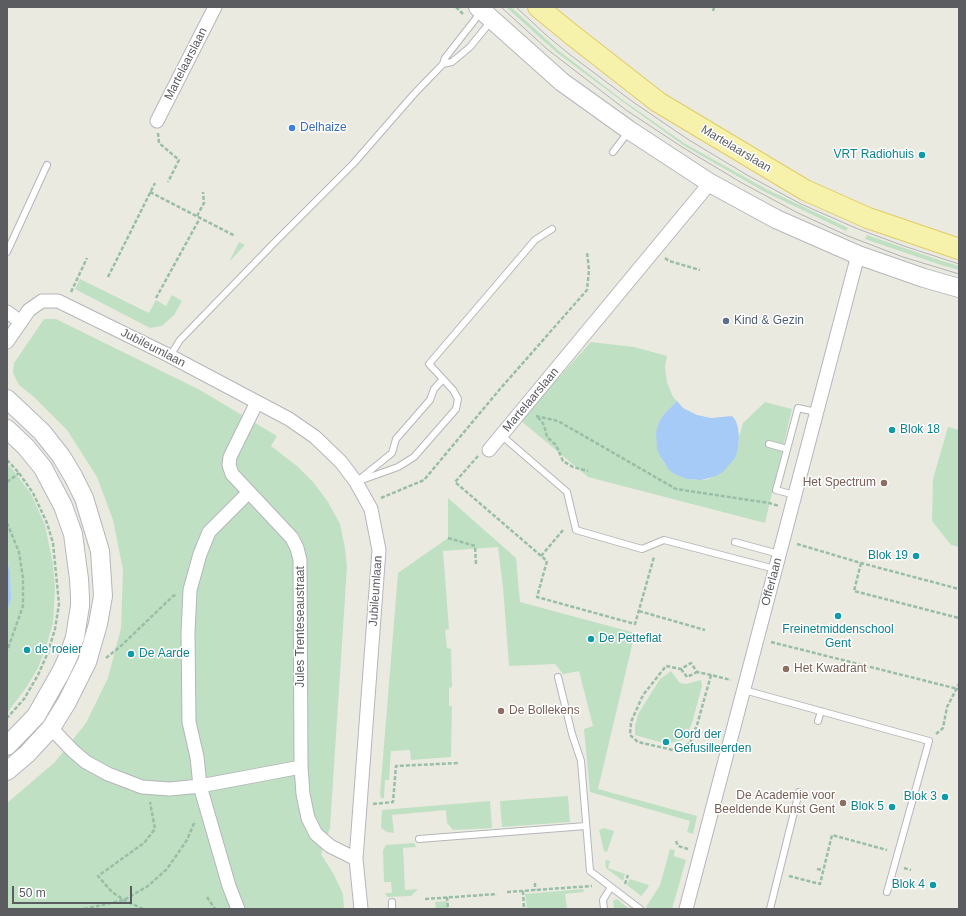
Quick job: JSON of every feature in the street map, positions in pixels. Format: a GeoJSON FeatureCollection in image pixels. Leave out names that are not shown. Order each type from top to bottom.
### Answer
{"type":"FeatureCollection","features":[{"type":"Feature","properties":{"kind":"main road","name":"Martelaarslaan"},"geometry":{"type":"LineString","coordinates":[[538,7],[658,102],[805,190],[868,218],[957,244]]}},
{"type":"Feature","properties":{"kind":"street","name":"Martelaarslaan"},"geometry":{"type":"LineString","coordinates":[[157,121],[215,7]]}},
{"type":"Feature","properties":{"kind":"street"},"geometry":{"type":"LineString","coordinates":[[484,13],[562,82],[629,130],[710,182],[776,219],[858,255],[924,278],[959,288]]}},
{"type":"Feature","properties":{"kind":"street","name":"Martelaarslaan"},"geometry":{"type":"LineString","coordinates":[[489,450],[710,182]]}},
{"type":"Feature","properties":{"kind":"street","name":"Offerlaan"},"geometry":{"type":"LineString","coordinates":[[686,909],[858,255]]}},
{"type":"Feature","properties":{"kind":"street","name":"Jubileumlaan"},"geometry":{"type":"LineString","coordinates":[[7,342],[29,310],[42,301],[58,301],[170,356],[289,418],[315,437],[341,462],[356,482],[371,509],[379,550],[356,859],[361,909]]}},
{"type":"Feature","properties":{"kind":"street"},"geometry":{"type":"LineString","coordinates":[[7,312],[22,322]]}},
{"type":"Feature","properties":{"kind":"street"},"geometry":{"type":"LineString","coordinates":[[7,399],[42,432],[61,456],[84,498],[100,551],[103,596],[94,642],[79,681],[51,728],[27,754],[7,771]]}},
{"type":"Feature","properties":{"kind":"street","name":"Jules Trenteseaustraat"},"geometry":{"type":"LineString","coordinates":[[257,402],[230,457],[228,465],[232,474],[248,493],[292,538],[297,548],[300,560],[302,767],[308,818],[316,834],[330,846],[356,859]]}},
{"type":"Feature","properties":{"kind":"street"},"geometry":{"type":"LineString","coordinates":[[7,429],[26,447],[43,468],[63,506],[73,534],[80,598],[80,606],[74,637],[69,655],[61,672],[36,716],[7,746]]}},
{"type":"Feature","properties":{"kind":"street"},"geometry":{"type":"LineString","coordinates":[[238,909],[229,886],[200,786],[197,757],[189,722],[188,633],[190,590],[200,554],[209,532],[248,493]]}},
{"type":"Feature","properties":{"kind":"street"},"geometry":{"type":"LineString","coordinates":[[51,728],[86,762],[108,774],[142,787],[170,790],[200,786],[302,767]]}},
{"type":"Feature","properties":{"kind":"lane"},"geometry":{"type":"LineString","coordinates":[[444,64],[445,58],[484,13]]}},
{"type":"Feature","properties":{"kind":"lane"},"geometry":{"type":"LineString","coordinates":[[170,356],[180,340],[353,164],[414,94],[444,64],[452,62],[470,47],[484,13]]}},
{"type":"Feature","properties":{"kind":"lane"},"geometry":{"type":"LineString","coordinates":[[613,152],[629,130]]}},
{"type":"Feature","properties":{"kind":"lane"},"geometry":{"type":"LineString","coordinates":[[7,252],[47,165]]}},
{"type":"Feature","properties":{"kind":"lane"},"geometry":{"type":"LineString","coordinates":[[356,482],[398,467],[414,457],[456,409],[458,400],[453,390],[429,364],[535,240],[552,229]]}},
{"type":"Feature","properties":{"kind":"lane"},"geometry":{"type":"LineString","coordinates":[[356,482],[392,454],[396,439],[430,400],[434,388],[443,379]]}},
{"type":"Feature","properties":{"kind":"lane"},"geometry":{"type":"LineString","coordinates":[[795,496],[776,490],[798,408],[816,412]]}},
{"type":"Feature","properties":{"kind":"lane"},"geometry":{"type":"LineString","coordinates":[[501,435],[567,492],[576,530],[642,549],[664,540],[775,569]]}},
{"type":"Feature","properties":{"kind":"lane"},"geometry":{"type":"LineString","coordinates":[[769,444],[787,449]]}},
{"type":"Feature","properties":{"kind":"lane"},"geometry":{"type":"LineString","coordinates":[[735,542],[779,554]]}},
{"type":"Feature","properties":{"kind":"lane"},"geometry":{"type":"LineString","coordinates":[[558,677],[572,734],[581,761],[590,871],[640,909]]}},
{"type":"Feature","properties":{"kind":"lane"},"geometry":{"type":"LineString","coordinates":[[744,686],[821,711],[929,741],[887,892]]}},
{"type":"Feature","properties":{"kind":"lane"},"geometry":{"type":"LineString","coordinates":[[818,721],[821,711]]}},
{"type":"Feature","properties":{"kind":"lane"},"geometry":{"type":"LineString","coordinates":[[770,909],[799,792]]}},
{"type":"Feature","properties":{"kind":"lane"},"geometry":{"type":"LineString","coordinates":[[419,839],[586,826]]}},
{"type":"Feature","properties":{"kind":"lane"},"geometry":{"type":"LineString","coordinates":[[604,909],[603,900],[610,886]]}},
{"type":"Feature","properties":{"kind":"path"},"geometry":{"type":"LineString","coordinates":[[157,121],[159,143],[179,160],[168,182]]}},
{"type":"Feature","properties":{"kind":"path"},"geometry":{"type":"LineString","coordinates":[[108,276],[155,183]]}},
{"type":"Feature","properties":{"kind":"path"},"geometry":{"type":"LineString","coordinates":[[150,192],[235,236]]}},
{"type":"Feature","properties":{"kind":"path"},"geometry":{"type":"LineString","coordinates":[[197,216],[204,203],[203,192]]}},
{"type":"Feature","properties":{"kind":"path"},"geometry":{"type":"LineString","coordinates":[[156,298],[200,218]]}},
{"type":"Feature","properties":{"kind":"path"},"geometry":{"type":"LineString","coordinates":[[655,250],[669,261],[700,270]]}},
{"type":"Feature","properties":{"kind":"path"},"geometry":{"type":"LineString","coordinates":[[368,504],[424,480],[500,389],[587,290],[589,270],[587,252]]}},
{"type":"Feature","properties":{"kind":"path"},"geometry":{"type":"LineString","coordinates":[[65,305],[87,258]]}},
{"type":"Feature","properties":{"kind":"path"},"geometry":{"type":"LineString","coordinates":[[520,413],[558,421],[676,489],[769,503],[791,510]]}},
{"type":"Feature","properties":{"kind":"path"},"geometry":{"type":"LineString","coordinates":[[538,417],[544,426],[547,437],[556,445],[563,461],[573,467],[588,471]]}},
{"type":"Feature","properties":{"kind":"path"},"geometry":{"type":"LineString","coordinates":[[489,450],[481,452],[455,482],[547,561],[537,597],[635,624],[655,552],[652,545]]}},
{"type":"Feature","properties":{"kind":"path"},"geometry":{"type":"LineString","coordinates":[[7,460],[19,473],[33,493],[47,523],[53,543],[59,604],[55,629],[43,664],[24,699],[7,718]]}},
{"type":"Feature","properties":{"kind":"path"},"geometry":{"type":"LineString","coordinates":[[7,482],[19,473]]}},
{"type":"Feature","properties":{"kind":"path"},"geometry":{"type":"LineString","coordinates":[[7,523],[19,552],[23,578],[23,606],[7,651]]}},
{"type":"Feature","properties":{"kind":"path"},"geometry":{"type":"LineString","coordinates":[[541,556],[568,525],[575,524]]}},
{"type":"Feature","properties":{"kind":"path"},"geometry":{"type":"LineString","coordinates":[[448,538],[475,546],[476,564]]}},
{"type":"Feature","properties":{"kind":"path"},"geometry":{"type":"LineString","coordinates":[[783,540],[861,563],[959,589]]}},
{"type":"Feature","properties":{"kind":"path"},"geometry":{"type":"LineString","coordinates":[[861,563],[854,591],[959,618]]}},
{"type":"Feature","properties":{"kind":"path"},"geometry":{"type":"LineString","coordinates":[[104,660],[122,645],[173,596],[190,590]]}},
{"type":"Feature","properties":{"kind":"path"},"geometry":{"type":"LineString","coordinates":[[639,611],[705,630]]}},
{"type":"Feature","properties":{"kind":"path"},"geometry":{"type":"LineString","coordinates":[[757,638],[958,689]]}},
{"type":"Feature","properties":{"kind":"path"},"geometry":{"type":"LineString","coordinates":[[681,669],[691,663],[697,672]]}},
{"type":"Feature","properties":{"kind":"path"},"geometry":{"type":"LineString","coordinates":[[711,675],[698,725],[690,743],[673,750],[638,742],[630,735],[631,722],[643,695],[666,666],[681,669],[687,677],[697,672],[711,675],[744,686]]}},
{"type":"Feature","properties":{"kind":"path"},"geometry":{"type":"LineString","coordinates":[[929,741],[943,728],[947,707],[958,689],[959,684]]}},
{"type":"Feature","properties":{"kind":"path"},"geometry":{"type":"LineString","coordinates":[[360,805],[393,802],[396,766],[459,763]]}},
{"type":"Feature","properties":{"kind":"path"},"geometry":{"type":"LineString","coordinates":[[143,909],[124,900],[112,892],[98,876],[144,843],[155,829],[147,787]]}},
{"type":"Feature","properties":{"kind":"path"},"geometry":{"type":"LineString","coordinates":[[84,909],[97,908],[124,900],[148,886],[168,869],[187,840],[204,801]]}},
{"type":"Feature","properties":{"kind":"path"},"geometry":{"type":"LineString","coordinates":[[779,874],[820,884],[832,835],[898,852]]}},
{"type":"Feature","properties":{"kind":"path"},"geometry":{"type":"LineString","coordinates":[[817,868],[823,870]]}},
{"type":"Feature","properties":{"kind":"path"},"geometry":{"type":"LineString","coordinates":[[535,883],[535,890]]}},
{"type":"Feature","properties":{"kind":"path"},"geometry":{"type":"LineString","coordinates":[[507,892],[610,886]]}},
{"type":"Feature","properties":{"kind":"path"},"geometry":{"type":"LineString","coordinates":[[523,891],[524,909]]}},
{"type":"Feature","properties":{"kind":"path"},"geometry":{"type":"LineString","coordinates":[[425,899],[497,894]]}},
{"type":"Feature","properties":{"kind":"path"},"geometry":{"type":"LineString","coordinates":[[207,897],[215,909]]}},
{"type":"Feature","properties":{"kind":"path"},"geometry":{"type":"LineString","coordinates":[[447,897],[448,908]]}},
{"type":"Feature","properties":{"kind":"green space"},"geometry":{"type":"Polygon","coordinates":[[[506,7],[511,7],[558,50],[620,98],[684,143],[766,189],[848,228],[846,231],[765,192],[683,145],[556,52],[506,7]]]}},
{"type":"Feature","properties":{"kind":"green space"},"geometry":{"type":"Polygon","coordinates":[[[867,235],[959,266],[959,270],[865,239],[867,235]]]}},
{"type":"Feature","properties":{"kind":"green space"},"geometry":{"type":"Polygon","coordinates":[[[239,242],[245,245],[229,262],[239,242]]]}},
{"type":"Feature","properties":{"kind":"green space"},"geometry":{"type":"Polygon","coordinates":[[[80,279],[149,313],[156,300],[166,306],[172,295],[182,301],[174,315],[162,326],[150,328],[75,289],[80,279]]]}},
{"type":"Feature","properties":{"kind":"green space"},"geometry":{"type":"Polygon","coordinates":[[[44,319],[56,319],[200,390],[277,436],[271,446],[297,466],[314,483],[328,502],[340,524],[347,567],[330,828],[321,854],[334,875],[343,894],[344,909],[7,909],[7,803],[55,762],[86,723],[108,678],[121,628],[123,570],[113,520],[97,477],[67,430],[34,397],[19,385],[13,373],[14,363],[44,319]]]}},
{"type":"Feature","properties":{"kind":"green space"},"geometry":{"type":"Polygon","coordinates":[[[591,342],[634,347],[667,356],[665,367],[667,382],[673,397],[677,401],[664,414],[659,422],[656,432],[660,456],[664,463],[674,474],[687,479],[709,479],[738,450],[739,437],[743,423],[765,402],[792,409],[765,523],[588,477],[520,420],[591,342]]]}},
{"type":"Feature","properties":{"kind":"green space"},"geometry":{"type":"Polygon","coordinates":[[[948,427],[959,430],[959,547],[951,545],[932,521],[933,479],[948,427]]]}},
{"type":"Feature","properties":{"kind":"green space"},"geometry":{"type":"Polygon","coordinates":[[[7,464],[31,494],[45,525],[53,564],[55,589],[53,623],[38,668],[26,688],[7,713],[7,611],[11,599],[10,572],[7,560],[7,464]]]}},
{"type":"Feature","properties":{"kind":"green space"},"geometry":{"type":"Polygon","coordinates":[[[448,498],[516,558],[520,602],[635,633],[598,789],[697,816],[693,834],[687,832],[690,821],[590,792],[584,729],[593,726],[579,671],[563,674],[555,664],[509,666],[503,587],[498,547],[443,551],[449,629],[445,630],[447,648],[451,649],[452,687],[449,688],[449,706],[452,706],[451,757],[411,760],[410,750],[391,751],[389,780],[385,780],[384,798],[381,798],[380,794],[398,573],[448,538],[448,498]]]}},
{"type":"Feature","properties":{"kind":"green space"},"geometry":{"type":"Polygon","coordinates":[[[671,671],[680,683],[686,684],[701,680],[702,686],[692,723],[687,735],[682,740],[666,744],[635,735],[635,726],[638,714],[660,679],[671,671]]]}},
{"type":"Feature","properties":{"kind":"green space"},"geometry":{"type":"Polygon","coordinates":[[[568,796],[570,822],[502,827],[500,801],[568,796]]]}},
{"type":"Feature","properties":{"kind":"green space"},"geometry":{"type":"Polygon","coordinates":[[[490,801],[492,828],[453,830],[447,823],[446,810],[392,815],[394,833],[387,832],[381,828],[382,810],[490,801]]]}},
{"type":"Feature","properties":{"kind":"green space"},"geometry":{"type":"Polygon","coordinates":[[[604,828],[614,831],[607,852],[604,851],[599,830],[604,828]]]}},
{"type":"Feature","properties":{"kind":"green space"},"geometry":{"type":"Polygon","coordinates":[[[414,843],[416,847],[403,848],[405,890],[418,889],[411,896],[387,897],[385,893],[392,893],[391,882],[384,882],[383,850],[386,845],[414,843]]]}},
{"type":"Feature","properties":{"kind":"green space"},"geometry":{"type":"Polygon","coordinates":[[[670,849],[675,850],[674,856],[686,860],[672,909],[648,909],[646,907],[660,885],[670,849]]]}},
{"type":"Feature","properties":{"kind":"green space"},"geometry":{"type":"Polygon","coordinates":[[[605,860],[610,861],[608,868],[625,874],[623,881],[606,868],[605,860]]]}},
{"type":"Feature","properties":{"kind":"green space"},"geometry":{"type":"Polygon","coordinates":[[[630,879],[649,885],[641,896],[627,885],[630,879]]]}},
{"type":"Feature","properties":{"kind":"green space"},"geometry":{"type":"Polygon","coordinates":[[[583,889],[584,892],[565,894],[567,909],[527,909],[525,894],[583,889]]]}},
{"type":"Feature","properties":{"kind":"green space"},"geometry":{"type":"Polygon","coordinates":[[[617,899],[629,909],[614,909],[613,901],[617,899]]]}},
{"type":"Feature","properties":{"kind":"green space"},"geometry":{"type":"Polygon","coordinates":[[[447,901],[448,908],[436,909],[435,902],[447,901]]]}},
{"type":"Feature","properties":{"kind":"water"},"geometry":{"type":"Polygon","coordinates":[[[677,401],[683,408],[697,415],[711,418],[732,416],[736,421],[739,437],[738,449],[735,458],[723,472],[716,476],[701,480],[687,479],[674,474],[669,470],[657,449],[656,432],[659,422],[664,414],[677,401]]]}},
{"type":"Feature","properties":{"kind":"water"},"geometry":{"type":"Polygon","coordinates":[[[7,560],[10,572],[11,599],[7,611],[7,560]]]}},
{"type":"Feature","properties":{"kind":"tram line"},"geometry":{"type":"LineString","coordinates":[[501,7],[547,49],[626,110],[682,147],[742,183],[798,213],[848,236],[903,257],[959,274]]}},
{"type":"Feature","properties":{"kind":"tram line"},"geometry":{"type":"LineString","coordinates":[[516,7],[569,54],[633,102],[689,140],[747,175],[801,204],[858,229],[959,264]]}},
{"type":"Feature","properties":{"kind":"place","name":"Delhaize"},"geometry":{"type":"Point","coordinates":[292,128]}},
{"type":"Feature","properties":{"kind":"place","name":"VRT Radiohuis"},"geometry":{"type":"Point","coordinates":[922,155]}},
{"type":"Feature","properties":{"kind":"place","name":"Kind & Gezin"},"geometry":{"type":"Point","coordinates":[726,321]}},
{"type":"Feature","properties":{"kind":"place","name":"Blok 18"},"geometry":{"type":"Point","coordinates":[892,430]}},
{"type":"Feature","properties":{"kind":"place","name":"Het Spectrum"},"geometry":{"type":"Point","coordinates":[884,483]}},
{"type":"Feature","properties":{"kind":"place","name":"Blok 19"},"geometry":{"type":"Point","coordinates":[916,556]}},
{"type":"Feature","properties":{"kind":"place","name":"Freinetmiddenschool Gent"},"geometry":{"type":"Point","coordinates":[838,616]}},
{"type":"Feature","properties":{"kind":"place","name":"De Petteflat"},"geometry":{"type":"Point","coordinates":[591,639]}},
{"type":"Feature","properties":{"kind":"place","name":"de roeier"},"geometry":{"type":"Point","coordinates":[27,650]}},
{"type":"Feature","properties":{"kind":"place","name":"De Aarde"},"geometry":{"type":"Point","coordinates":[131,654]}},
{"type":"Feature","properties":{"kind":"place","name":"Het Kwadrant"},"geometry":{"type":"Point","coordinates":[786,669]}},
{"type":"Feature","properties":{"kind":"place","name":"De Bollekens"},"geometry":{"type":"Point","coordinates":[501,711]}},
{"type":"Feature","properties":{"kind":"place","name":"Oord der Gefusilleerden"},"geometry":{"type":"Point","coordinates":[666,742]}},
{"type":"Feature","properties":{"kind":"place","name":"Blok 3"},"geometry":{"type":"Point","coordinates":[945,797]}},
{"type":"Feature","properties":{"kind":"place","name":"De Academie voor Beeldende Kunst Gent"},"geometry":{"type":"Point","coordinates":[843,803]}},
{"type":"Feature","properties":{"kind":"place","name":"Blok 5"},"geometry":{"type":"Point","coordinates":[892,807]}},
{"type":"Feature","properties":{"kind":"place","name":"Blok 4"},"geometry":{"type":"Point","coordinates":[933,885]}}]}
